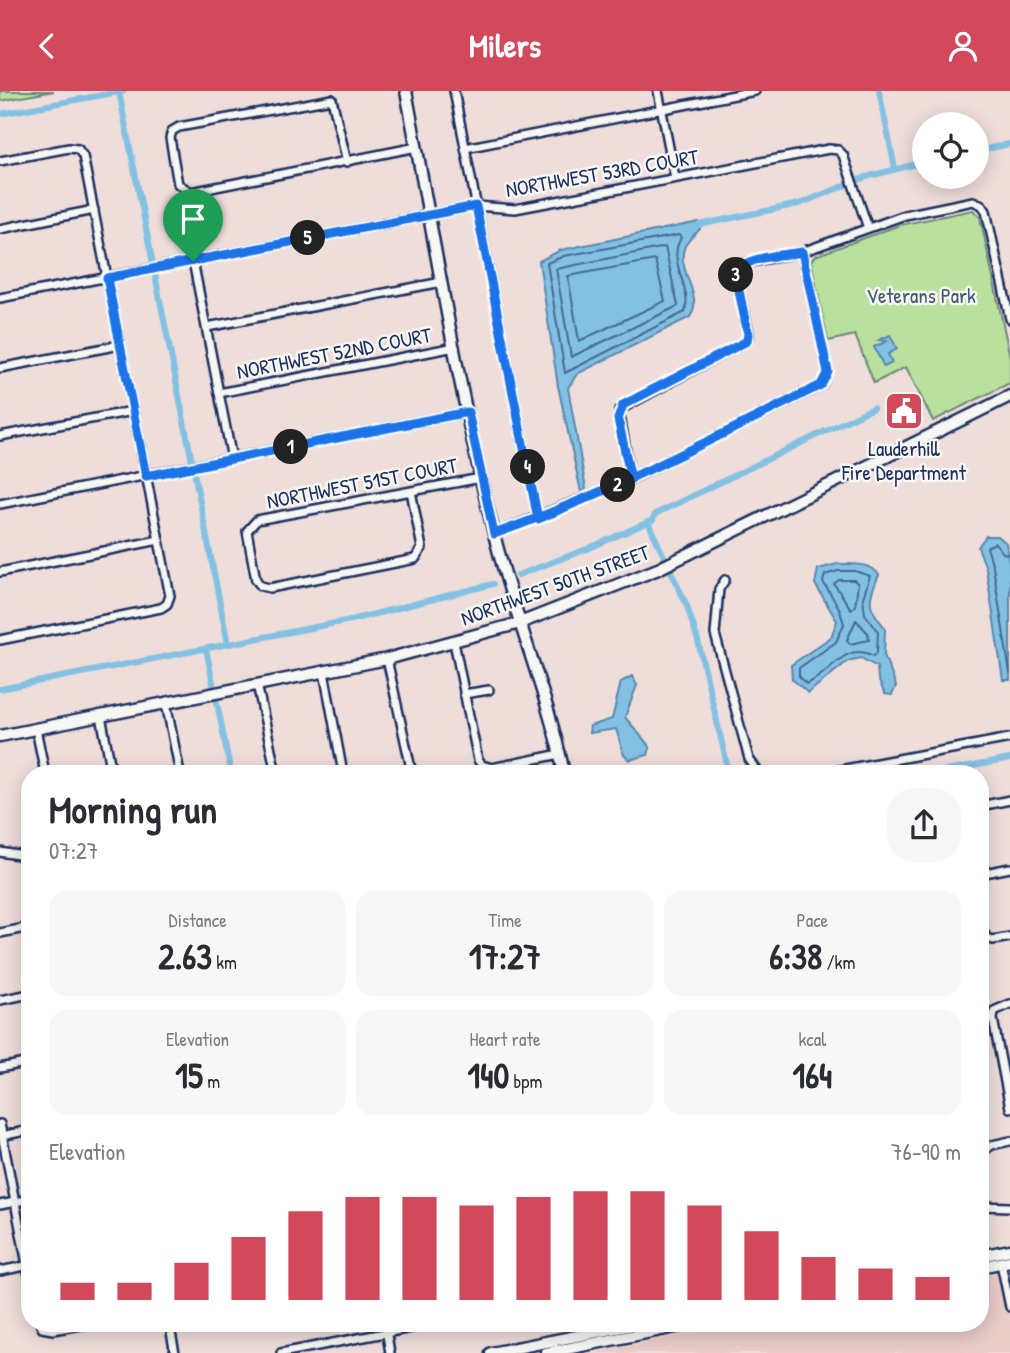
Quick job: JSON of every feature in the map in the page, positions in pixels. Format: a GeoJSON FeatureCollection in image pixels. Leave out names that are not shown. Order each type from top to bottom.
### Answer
{"type":"FeatureCollection","features":[{"type":"Feature","properties":{"kind":"street"},"geometry":{"type":"LineString","coordinates":[[406,91],[481,478],[494,534],[548,706],[562,765]]}},
{"type":"Feature","properties":{"kind":"street"},"geometry":{"type":"LineString","coordinates":[[454,91],[538,519]]}},
{"type":"Feature","properties":{"kind":"street"},"geometry":{"type":"LineString","coordinates":[[659,91],[675,178]]}},
{"type":"Feature","properties":{"kind":"street"},"geometry":{"type":"LineString","coordinates":[[465,148],[755,91]]}},
{"type":"Feature","properties":{"kind":"street"},"geometry":{"type":"LineString","coordinates":[[347,162],[332,99],[205,121],[172,131],[170,138],[178,184],[191,192],[347,162],[417,147]]}},
{"type":"Feature","properties":{"kind":"street"},"geometry":{"type":"LineString","coordinates":[[0,161],[69,148],[78,149],[83,156],[170,596],[167,604],[161,608],[0,640]]}},
{"type":"Feature","properties":{"kind":"street","name":"NORTHWEST 53RD COURT"},"geometry":{"type":"LineString","coordinates":[[0,298],[476,206],[515,209],[829,149],[838,150],[843,155],[868,228]]}},
{"type":"Feature","properties":{"kind":"street"},"geometry":{"type":"LineString","coordinates":[[631,479],[618,419],[619,410],[747,341],[748,334],[736,276],[738,269],[746,263],[802,252],[919,212],[974,201],[986,211],[1010,319]]}},
{"type":"Feature","properties":{"kind":"street"},"geometry":{"type":"LineString","coordinates":[[0,229],[94,210]]}},
{"type":"Feature","properties":{"kind":"street"},"geometry":{"type":"LineString","coordinates":[[494,534],[538,519],[631,479],[821,385],[828,372],[802,252]]}},
{"type":"Feature","properties":{"kind":"street"},"geometry":{"type":"LineString","coordinates":[[193,261],[232,459]]}},
{"type":"Feature","properties":{"kind":"street"},"geometry":{"type":"LineString","coordinates":[[207,327],[442,282]]}},
{"type":"Feature","properties":{"kind":"street"},"geometry":{"type":"LineString","coordinates":[[0,368],[120,345]]}},
{"type":"Feature","properties":{"kind":"street","name":"NORTHWEST 52ND COURT"},"geometry":{"type":"LineString","coordinates":[[219,393],[455,347]]}},
{"type":"Feature","properties":{"kind":"street","name":"NORTHWEST 50TH STREET"},"geometry":{"type":"LineString","coordinates":[[0,736],[387,659],[520,623],[663,567],[1010,396]]}},
{"type":"Feature","properties":{"kind":"street"},"geometry":{"type":"LineString","coordinates":[[0,436],[133,411]]}},
{"type":"Feature","properties":{"kind":"street"},"geometry":{"type":"LineString","coordinates":[[0,505],[468,412]]}},
{"type":"Feature","properties":{"kind":"street","name":"NORTHWEST 51ST COURT"},"geometry":{"type":"LineString","coordinates":[[411,491],[422,548],[415,559],[270,588],[261,586],[256,580],[247,531],[257,520],[411,491],[481,478]]}},
{"type":"Feature","properties":{"kind":"street"},"geometry":{"type":"LineString","coordinates":[[0,572],[159,540]]}},
{"type":"Feature","properties":{"kind":"street"},"geometry":{"type":"LineString","coordinates":[[725,580],[719,589],[715,634],[749,759],[753,765]]}},
{"type":"Feature","properties":{"kind":"street"},"geometry":{"type":"LineString","coordinates":[[454,642],[478,760],[482,765]]}},
{"type":"Feature","properties":{"kind":"street"},"geometry":{"type":"LineString","coordinates":[[387,659],[410,765]]}},
{"type":"Feature","properties":{"kind":"street"},"geometry":{"type":"LineString","coordinates":[[324,672],[341,765]]}},
{"type":"Feature","properties":{"kind":"street"},"geometry":{"type":"LineString","coordinates":[[257,684],[274,765]]}},
{"type":"Feature","properties":{"kind":"street"},"geometry":{"type":"LineString","coordinates":[[464,694],[489,690]]}},
{"type":"Feature","properties":{"kind":"street"},"geometry":{"type":"LineString","coordinates":[[166,703],[178,765]]}},
{"type":"Feature","properties":{"kind":"street"},"geometry":{"type":"LineString","coordinates":[[101,716],[110,765]]}},
{"type":"Feature","properties":{"kind":"street"},"geometry":{"type":"LineString","coordinates":[[36,729],[43,765]]}},
{"type":"Feature","properties":{"kind":"street"},"geometry":{"type":"LineString","coordinates":[[867,765],[1010,738]]}},
{"type":"Feature","properties":{"kind":"street"},"geometry":{"type":"LineString","coordinates":[[507,765],[560,754]]}},
{"type":"Feature","properties":{"kind":"street"},"geometry":{"type":"LineString","coordinates":[[989,804],[1010,800]]}},
{"type":"Feature","properties":{"kind":"street"},"geometry":{"type":"LineString","coordinates":[[0,852],[21,856]]}},
{"type":"Feature","properties":{"kind":"street"},"geometry":{"type":"LineString","coordinates":[[989,872],[1010,868]]}},
{"type":"Feature","properties":{"kind":"street"},"geometry":{"type":"LineString","coordinates":[[0,933],[21,929]]}},
{"type":"Feature","properties":{"kind":"street"},"geometry":{"type":"LineString","coordinates":[[989,939],[1010,937]]}},
{"type":"Feature","properties":{"kind":"street"},"geometry":{"type":"LineString","coordinates":[[0,1000],[21,996]]}},
{"type":"Feature","properties":{"kind":"street"},"geometry":{"type":"LineString","coordinates":[[1010,1004],[994,1011],[993,1019],[1007,1072],[1010,1108]]}},
{"type":"Feature","properties":{"kind":"street"},"geometry":{"type":"LineString","coordinates":[[0,1068],[21,1064]]}},
{"type":"Feature","properties":{"kind":"street"},"geometry":{"type":"LineString","coordinates":[[0,1124],[21,1229]]}},
{"type":"Feature","properties":{"kind":"street"},"geometry":{"type":"LineString","coordinates":[[1,1136],[21,1132]]}},
{"type":"Feature","properties":{"kind":"street"},"geometry":{"type":"LineString","coordinates":[[989,1148],[1010,1141]]}},
{"type":"Feature","properties":{"kind":"street"},"geometry":{"type":"LineString","coordinates":[[0,1205],[21,1201]]}},
{"type":"Feature","properties":{"kind":"street"},"geometry":{"type":"LineString","coordinates":[[989,1206],[1010,1207]]}},
{"type":"Feature","properties":{"kind":"street"},"geometry":{"type":"LineString","coordinates":[[989,1254],[1010,1250]]}},
{"type":"Feature","properties":{"kind":"street"},"geometry":{"type":"LineString","coordinates":[[1005,1262],[1010,1307]]}},
{"type":"Feature","properties":{"kind":"street"},"geometry":{"type":"LineString","coordinates":[[0,1271],[21,1267]]}},
{"type":"Feature","properties":{"kind":"street"},"geometry":{"type":"LineString","coordinates":[[171,1332],[175,1353]]}},
{"type":"Feature","properties":{"kind":"street"},"geometry":{"type":"LineString","coordinates":[[281,1353],[392,1332]]}},
{"type":"Feature","properties":{"kind":"street"},"geometry":{"type":"LineString","coordinates":[[491,1353],[597,1332]]}},
{"type":"Feature","properties":{"kind":"street"},"geometry":{"type":"LineString","coordinates":[[546,1353],[642,1332]]}},
{"type":"Feature","properties":{"kind":"street"},"geometry":{"type":"LineString","coordinates":[[387,1333],[390,1353]]}},
{"type":"Feature","properties":{"kind":"shaded area"},"geometry":{"type":"Polygon","coordinates":[[[1010,1270],[1010,1353],[594,1353],[700,1332],[989,1332],[989,1274],[1010,1270]]]}},
{"type":"Feature","properties":{"kind":"green space"},"geometry":{"type":"Polygon","coordinates":[[[0,91],[54,91],[0,101],[0,91]]]}},
{"type":"Feature","properties":{"kind":"green space","name":"Veterans Park"},"geometry":{"type":"Polygon","coordinates":[[[973,210],[980,217],[1010,357],[1010,383],[933,421],[906,367],[874,383],[855,335],[828,341],[811,261],[815,256],[900,225],[973,210]]]}},
{"type":"Feature","properties":{"kind":"water"},"geometry":{"type":"Polygon","coordinates":[[[699,222],[700,229],[686,244],[683,254],[694,300],[690,317],[577,374],[568,388],[586,489],[581,492],[558,386],[539,261],[561,250],[699,222]]]}},
{"type":"Feature","properties":{"kind":"water"},"geometry":{"type":"Polygon","coordinates":[[[890,335],[897,349],[888,354],[892,363],[884,367],[874,347],[887,341],[879,340],[890,335]]]}},
{"type":"Feature","properties":{"kind":"water"},"geometry":{"type":"Polygon","coordinates":[[[986,536],[998,536],[1006,543],[1010,568],[1010,680],[1003,680],[986,568],[978,547],[986,536]]]}},
{"type":"Feature","properties":{"kind":"water"},"geometry":{"type":"Polygon","coordinates":[[[837,564],[865,566],[879,575],[872,591],[871,603],[885,628],[884,655],[896,686],[892,695],[885,694],[878,679],[877,667],[861,658],[848,661],[808,693],[792,679],[791,665],[831,637],[837,621],[815,584],[818,569],[837,564]]]}},
{"type":"Feature","properties":{"kind":"water"},"geometry":{"type":"Polygon","coordinates":[[[632,676],[637,685],[625,717],[650,747],[648,755],[629,760],[624,755],[616,729],[589,733],[590,726],[612,719],[621,682],[632,676]]]}},
{"type":"Feature","properties":{"kind":"waterway"},"geometry":{"type":"LineString","coordinates":[[0,114],[124,91]]}},
{"type":"Feature","properties":{"kind":"waterway"},"geometry":{"type":"LineString","coordinates":[[879,91],[895,168]]}},
{"type":"Feature","properties":{"kind":"waterway"},"geometry":{"type":"LineString","coordinates":[[119,92],[228,644]]}},
{"type":"Feature","properties":{"kind":"waterway"},"geometry":{"type":"LineString","coordinates":[[989,148],[1010,144]]}},
{"type":"Feature","properties":{"kind":"waterway"},"geometry":{"type":"LineString","coordinates":[[699,225],[799,204],[866,177],[912,165]]}},
{"type":"Feature","properties":{"kind":"waterway"},"geometry":{"type":"LineString","coordinates":[[518,575],[653,520],[655,514],[873,408]]}},
{"type":"Feature","properties":{"kind":"waterway"},"geometry":{"type":"LineString","coordinates":[[648,522],[687,606],[698,641],[727,765]]}},
{"type":"Feature","properties":{"kind":"waterway"},"geometry":{"type":"LineString","coordinates":[[0,689],[351,620],[493,584]]}},
{"type":"Feature","properties":{"kind":"waterway"},"geometry":{"type":"LineString","coordinates":[[206,649],[214,688]]}},
{"type":"Feature","properties":{"kind":"waterway"},"geometry":{"type":"LineString","coordinates":[[216,698],[229,765]]}},
{"type":"Feature","properties":{"kind":"waterway"},"geometry":{"type":"LineString","coordinates":[[978,765],[1010,759]]}},
{"type":"Feature","properties":{"kind":"place","name":"Lauderhill Fire Department"},"geometry":{"type":"Point","coordinates":[904,411]}},
{"type":"Feature","properties":{"kind":"route"},"geometry":{"type":"LineString","coordinates":[[193,261],[107,278],[146,476],[468,412],[494,534],[538,519],[631,479],[821,385],[828,372],[802,252],[746,263],[738,269],[736,276],[748,334],[747,341],[623,405],[618,419],[631,479],[586,498],[538,519],[476,206],[193,261]]}}]}
